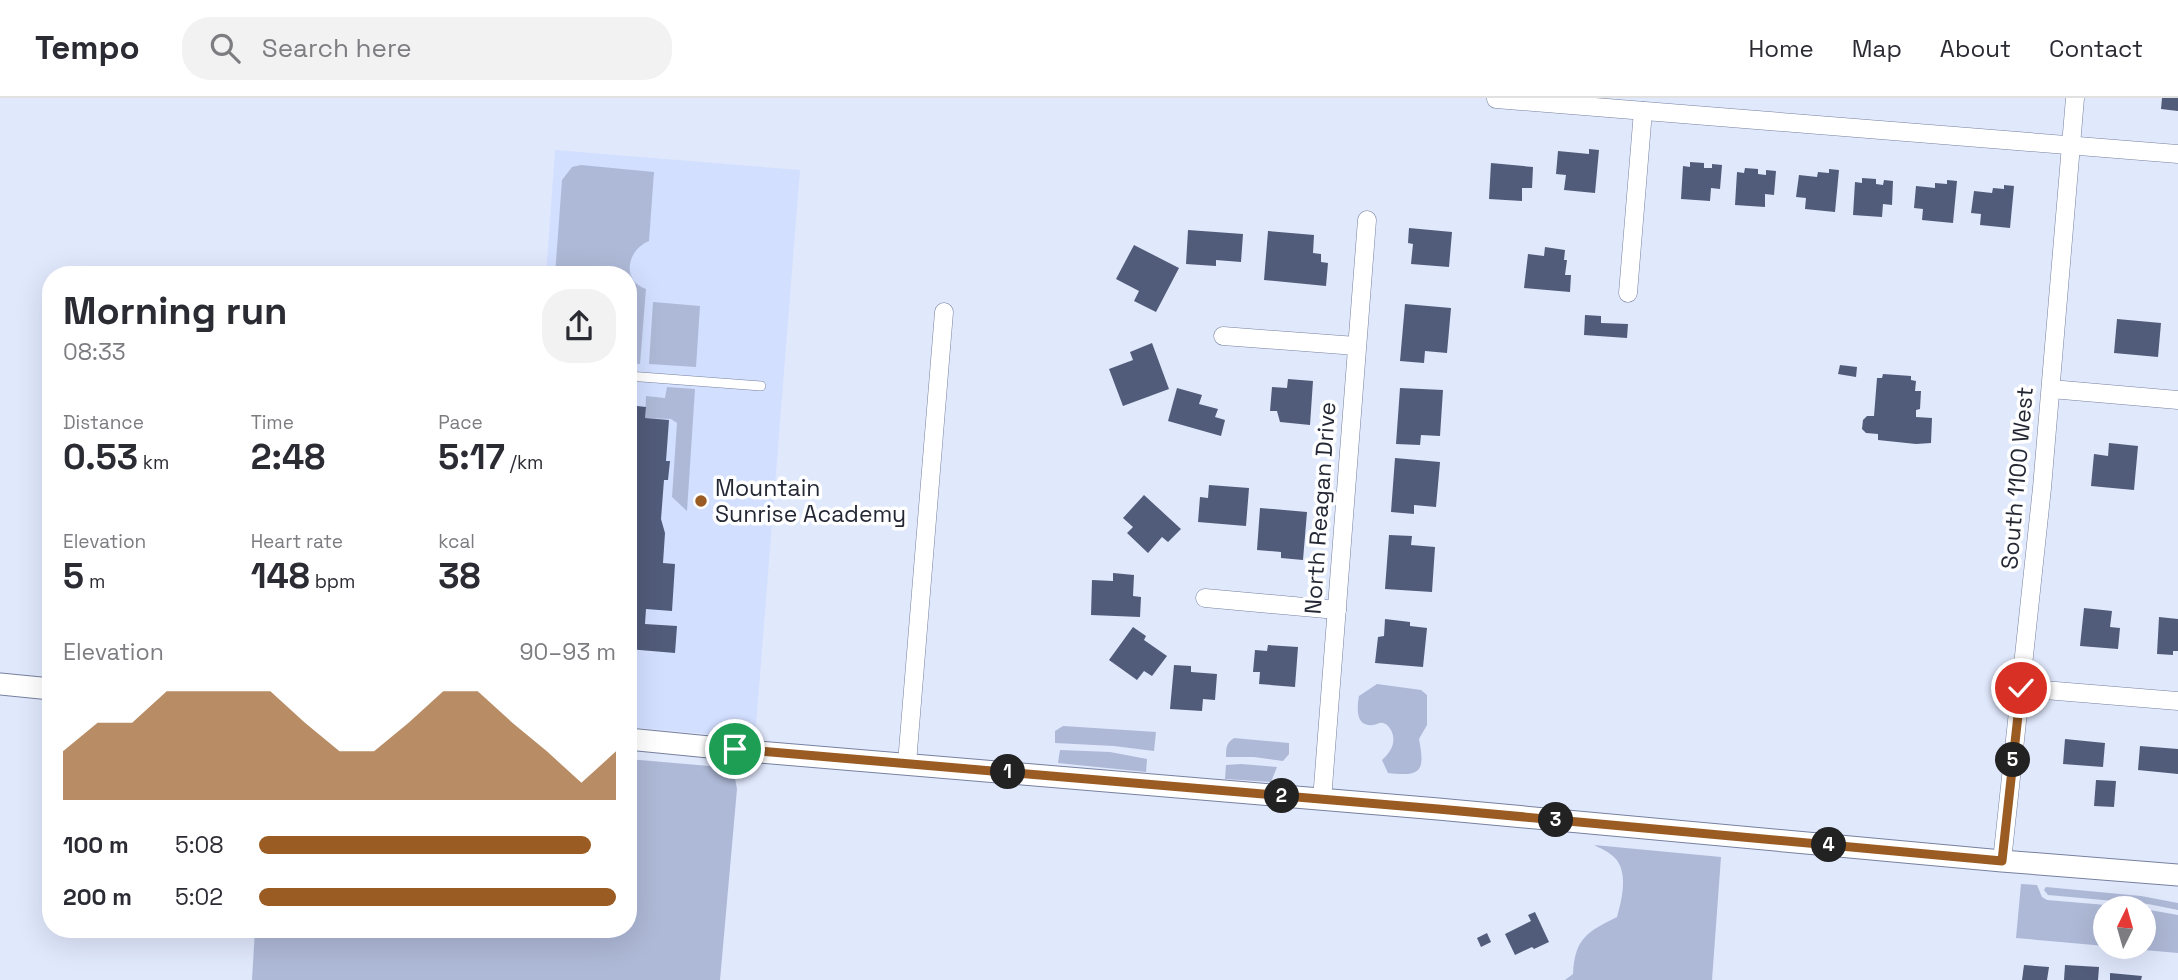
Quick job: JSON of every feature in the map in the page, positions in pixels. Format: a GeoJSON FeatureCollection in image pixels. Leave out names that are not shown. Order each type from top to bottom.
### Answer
{"type":"FeatureCollection","features":[{"type":"Feature","properties":{"kind":"street","name":"South 1100 West"},"geometry":{"type":"LineString","coordinates":[[2002,861],[2051,389],[2075,98]]}},
{"type":"Feature","properties":{"kind":"street"},"geometry":{"type":"LineString","coordinates":[[1496,99],[2178,154]]}},
{"type":"Feature","properties":{"kind":"street"},"geometry":{"type":"LineString","coordinates":[[1628,293],[1643,111]]}},
{"type":"Feature","properties":{"kind":"street","name":"North Reagan Drive"},"geometry":{"type":"LineString","coordinates":[[1322,800],[1367,220]]}},
{"type":"Feature","properties":{"kind":"street"},"geometry":{"type":"LineString","coordinates":[[907,763],[944,312]]}},
{"type":"Feature","properties":{"kind":"street"},"geometry":{"type":"LineString","coordinates":[[1223,336],[1356,346]]}},
{"type":"Feature","properties":{"kind":"street"},"geometry":{"type":"LineString","coordinates":[[2051,389],[2178,400]]}},
{"type":"Feature","properties":{"kind":"street"},"geometry":{"type":"LineString","coordinates":[[1205,598],[1336,610]]}},
{"type":"Feature","properties":{"kind":"street"},"geometry":{"type":"LineString","coordinates":[[0,684],[42,688]]}},
{"type":"Feature","properties":{"kind":"street"},"geometry":{"type":"LineString","coordinates":[[2021,688],[2178,701]]}},
{"type":"Feature","properties":{"kind":"street"},"geometry":{"type":"LineString","coordinates":[[637,740],[2178,875]]}},
{"type":"Feature","properties":{"kind":"lane"},"geometry":{"type":"LineString","coordinates":[[637,377],[761,386]]}},
{"type":"Feature","properties":{"kind":"shaded area","name":"Mountain Sunrise Academy"},"geometry":{"type":"Polygon","coordinates":[[[555,150],[800,170],[755,738],[637,728],[637,266],[547,266],[555,150]]]}},
{"type":"Feature","properties":{"kind":"shaded area"},"geometry":{"type":"Polygon","coordinates":[[[581,165],[654,172],[649,241],[636,251],[630,266],[556,266],[562,180],[572,167],[581,165]]]}},
{"type":"Feature","properties":{"kind":"shaded area"},"geometry":{"type":"Polygon","coordinates":[[[637,284],[646,289],[640,364],[637,364],[637,284]]]}},
{"type":"Feature","properties":{"kind":"shaded area"},"geometry":{"type":"Polygon","coordinates":[[[653,302],[700,306],[696,367],[649,364],[653,302]]]}},
{"type":"Feature","properties":{"kind":"shaded area"},"geometry":{"type":"Polygon","coordinates":[[[667,387],[695,389],[687,511],[672,497],[677,423],[671,419],[645,418],[646,396],[665,398],[667,387]]]}},
{"type":"Feature","properties":{"kind":"shaded area"},"geometry":{"type":"Polygon","coordinates":[[[1377,684],[1421,690],[1427,695],[1427,725],[1419,739],[1419,770],[1408,774],[1388,773],[1382,760],[1392,747],[1391,730],[1384,723],[1367,725],[1360,720],[1359,696],[1377,684]]]}},
{"type":"Feature","properties":{"kind":"shaded area"},"geometry":{"type":"Polygon","coordinates":[[[1063,726],[1156,732],[1154,751],[1055,743],[1055,731],[1063,726]]]}},
{"type":"Feature","properties":{"kind":"shaded area"},"geometry":{"type":"Polygon","coordinates":[[[1234,738],[1289,743],[1289,754],[1283,761],[1226,757],[1227,746],[1234,738]]]}},
{"type":"Feature","properties":{"kind":"shaded area"},"geometry":{"type":"Polygon","coordinates":[[[1060,750],[1110,752],[1147,759],[1146,772],[1058,763],[1060,750]]]}},
{"type":"Feature","properties":{"kind":"shaded area"},"geometry":{"type":"Polygon","coordinates":[[[637,760],[721,767],[734,773],[737,789],[720,980],[252,980],[254,938],[637,938],[637,760]]]}},
{"type":"Feature","properties":{"kind":"shaded area"},"geometry":{"type":"Polygon","coordinates":[[[1226,765],[1277,767],[1271,782],[1225,779],[1226,765]]]}},
{"type":"Feature","properties":{"kind":"shaded area"},"geometry":{"type":"Polygon","coordinates":[[[1594,845],[1721,857],[1712,980],[1565,980],[1573,974],[1576,952],[1584,938],[1617,917],[1621,902],[1623,878],[1619,863],[1610,853],[1594,845]]]}},
{"type":"Feature","properties":{"kind":"shaded area"},"geometry":{"type":"Polygon","coordinates":[[[2021,884],[2037,885],[2042,897],[2047,900],[2093,904],[2093,945],[2016,938],[2021,884]]]}},
{"type":"Feature","properties":{"kind":"shaded area"},"geometry":{"type":"Polygon","coordinates":[[[2046,887],[2141,896],[2093,896],[2093,899],[2048,895],[2044,890],[2046,887]]]}},
{"type":"Feature","properties":{"kind":"shaded area"},"geometry":{"type":"Polygon","coordinates":[[[2156,899],[2178,903],[2178,910],[2156,906],[2156,899]]]}},
{"type":"Feature","properties":{"kind":"shaded area"},"geometry":{"type":"Polygon","coordinates":[[[2156,911],[2178,915],[2178,953],[2156,951],[2156,911]]]}},
{"type":"Feature","properties":{"kind":"building"},"geometry":{"type":"Polygon","coordinates":[[[2162,98],[2178,98],[2178,111],[2161,109],[2162,98]]]}},
{"type":"Feature","properties":{"kind":"building"},"geometry":{"type":"Polygon","coordinates":[[[1589,149],[1599,150],[1595,193],[1564,190],[1566,175],[1556,174],[1558,151],[1589,154],[1589,149]]]}},
{"type":"Feature","properties":{"kind":"building"},"geometry":{"type":"Polygon","coordinates":[[[1690,162],[1704,163],[1704,168],[1712,168],[1712,164],[1722,165],[1720,189],[1711,188],[1710,201],[1681,199],[1683,166],[1690,167],[1690,162]]]}},
{"type":"Feature","properties":{"kind":"building"},"geometry":{"type":"Polygon","coordinates":[[[1491,163],[1533,167],[1532,188],[1522,188],[1522,201],[1489,199],[1491,163]]]}},
{"type":"Feature","properties":{"kind":"building"},"geometry":{"type":"Polygon","coordinates":[[[1745,168],[1758,169],[1758,174],[1766,175],[1766,170],[1776,171],[1774,195],[1765,194],[1765,207],[1735,205],[1737,172],[1744,173],[1745,168]]]}},
{"type":"Feature","properties":{"kind":"building"},"geometry":{"type":"Polygon","coordinates":[[[1829,169],[1839,170],[1835,212],[1805,209],[1806,198],[1796,197],[1799,175],[1817,177],[1818,172],[1829,173],[1829,169]]]}},
{"type":"Feature","properties":{"kind":"building"},"geometry":{"type":"Polygon","coordinates":[[[1862,178],[1876,179],[1876,184],[1883,185],[1884,180],[1893,181],[1892,205],[1883,204],[1882,217],[1853,215],[1855,182],[1862,183],[1862,178]]]}},
{"type":"Feature","properties":{"kind":"building"},"geometry":{"type":"Polygon","coordinates":[[[1947,180],[1957,181],[1953,223],[1922,220],[1923,209],[1914,208],[1916,186],[1935,188],[1935,183],[1947,184],[1947,180]]]}},
{"type":"Feature","properties":{"kind":"building"},"geometry":{"type":"Polygon","coordinates":[[[2004,185],[2014,186],[2010,228],[1980,225],[1981,214],[1971,213],[1974,191],[1992,193],[1993,188],[2004,189],[2004,185]]]}},
{"type":"Feature","properties":{"kind":"building"},"geometry":{"type":"Polygon","coordinates":[[[1409,228],[1452,232],[1449,267],[1411,264],[1413,244],[1408,243],[1409,228]]]}},
{"type":"Feature","properties":{"kind":"building"},"geometry":{"type":"Polygon","coordinates":[[[1188,230],[1243,234],[1241,262],[1216,260],[1216,266],[1186,264],[1188,230]]]}},
{"type":"Feature","properties":{"kind":"building"},"geometry":{"type":"Polygon","coordinates":[[[1268,231],[1314,235],[1313,253],[1321,254],[1321,262],[1328,263],[1326,286],[1264,280],[1268,231]]]}},
{"type":"Feature","properties":{"kind":"building"},"geometry":{"type":"Polygon","coordinates":[[[1134,245],[1179,268],[1156,312],[1134,301],[1139,291],[1116,279],[1134,245]]]}},
{"type":"Feature","properties":{"kind":"building"},"geometry":{"type":"Polygon","coordinates":[[[1545,247],[1565,250],[1565,275],[1571,275],[1570,292],[1524,288],[1528,254],[1544,256],[1545,247]]]}},
{"type":"Feature","properties":{"kind":"building"},"geometry":{"type":"Polygon","coordinates":[[[1405,304],[1451,308],[1447,353],[1425,351],[1424,363],[1400,361],[1405,304]]]}},
{"type":"Feature","properties":{"kind":"building"},"geometry":{"type":"Polygon","coordinates":[[[1585,315],[1601,316],[1601,323],[1628,324],[1627,338],[1584,335],[1585,315]]]}},
{"type":"Feature","properties":{"kind":"building"},"geometry":{"type":"Polygon","coordinates":[[[2117,319],[2161,323],[2158,357],[2114,353],[2117,319]]]}},
{"type":"Feature","properties":{"kind":"building"},"geometry":{"type":"Polygon","coordinates":[[[1152,343],[1169,389],[1123,406],[1109,369],[1133,360],[1130,352],[1152,343]]]}},
{"type":"Feature","properties":{"kind":"building"},"geometry":{"type":"Polygon","coordinates":[[[1840,365],[1857,367],[1856,377],[1838,374],[1840,365]]]}},
{"type":"Feature","properties":{"kind":"building"},"geometry":{"type":"Polygon","coordinates":[[[1883,374],[1911,376],[1911,380],[1916,381],[1915,391],[1921,391],[1920,409],[1916,410],[1916,417],[1932,418],[1931,443],[1878,440],[1878,434],[1866,433],[1862,429],[1863,420],[1867,416],[1874,416],[1877,378],[1882,378],[1883,374]]]}},
{"type":"Feature","properties":{"kind":"building"},"geometry":{"type":"Polygon","coordinates":[[[1288,379],[1313,381],[1310,425],[1280,422],[1277,411],[1270,411],[1272,387],[1287,388],[1288,379]]]}},
{"type":"Feature","properties":{"kind":"building"},"geometry":{"type":"Polygon","coordinates":[[[1177,388],[1202,395],[1199,404],[1218,409],[1215,417],[1225,420],[1221,436],[1168,421],[1177,388]]]}},
{"type":"Feature","properties":{"kind":"building"},"geometry":{"type":"Polygon","coordinates":[[[1400,388],[1443,390],[1440,436],[1421,435],[1420,445],[1396,444],[1400,388]]]}},
{"type":"Feature","properties":{"kind":"building"},"geometry":{"type":"Polygon","coordinates":[[[637,406],[646,407],[645,418],[669,420],[666,461],[670,461],[668,480],[664,480],[661,519],[665,533],[663,563],[675,564],[672,611],[646,609],[645,624],[677,626],[675,653],[637,650],[637,406]]]}},
{"type":"Feature","properties":{"kind":"building"},"geometry":{"type":"Polygon","coordinates":[[[2109,443],[2138,446],[2134,490],[2091,486],[2094,454],[2108,456],[2109,443]]]}},
{"type":"Feature","properties":{"kind":"building"},"geometry":{"type":"Polygon","coordinates":[[[1395,458],[1440,462],[1436,507],[1414,505],[1414,514],[1391,512],[1395,458]]]}},
{"type":"Feature","properties":{"kind":"building"},"geometry":{"type":"Polygon","coordinates":[[[1209,485],[1249,488],[1246,526],[1198,522],[1200,497],[1208,498],[1209,485]]]}},
{"type":"Feature","properties":{"kind":"building"},"geometry":{"type":"Polygon","coordinates":[[[1144,495],[1181,529],[1168,542],[1162,537],[1148,553],[1127,533],[1133,527],[1123,518],[1144,495]]]}},
{"type":"Feature","properties":{"kind":"building"},"geometry":{"type":"Polygon","coordinates":[[[1260,508],[1307,512],[1303,560],[1281,558],[1281,552],[1257,550],[1260,508]]]}},
{"type":"Feature","properties":{"kind":"building"},"geometry":{"type":"Polygon","coordinates":[[[1389,535],[1412,536],[1411,545],[1435,547],[1432,592],[1385,589],[1389,535]]]}},
{"type":"Feature","properties":{"kind":"building"},"geometry":{"type":"Polygon","coordinates":[[[1113,573],[1134,575],[1133,596],[1141,597],[1140,617],[1091,615],[1092,580],[1113,581],[1113,573]]]}},
{"type":"Feature","properties":{"kind":"building"},"geometry":{"type":"Polygon","coordinates":[[[2084,608],[2112,611],[2110,627],[2120,628],[2118,649],[2080,646],[2084,608]]]}},
{"type":"Feature","properties":{"kind":"building"},"geometry":{"type":"Polygon","coordinates":[[[2159,617],[2178,619],[2178,651],[2173,651],[2173,655],[2157,654],[2159,617]]]}},
{"type":"Feature","properties":{"kind":"building"},"geometry":{"type":"Polygon","coordinates":[[[1385,619],[1410,622],[1410,626],[1427,628],[1423,667],[1375,663],[1378,637],[1384,636],[1385,619]]]}},
{"type":"Feature","properties":{"kind":"building"},"geometry":{"type":"Polygon","coordinates":[[[1133,627],[1146,636],[1144,640],[1167,656],[1152,676],[1144,671],[1137,680],[1109,660],[1133,627]]]}},
{"type":"Feature","properties":{"kind":"building"},"geometry":{"type":"Polygon","coordinates":[[[1268,645],[1298,647],[1295,687],[1259,684],[1260,672],[1253,672],[1255,650],[1267,651],[1268,645]]]}},
{"type":"Feature","properties":{"kind":"building"},"geometry":{"type":"Polygon","coordinates":[[[1174,665],[1191,666],[1191,672],[1217,674],[1215,700],[1203,699],[1202,711],[1170,709],[1174,665]]]}},
{"type":"Feature","properties":{"kind":"building"},"geometry":{"type":"Polygon","coordinates":[[[2065,739],[2105,743],[2103,767],[2063,764],[2065,739]]]}},
{"type":"Feature","properties":{"kind":"building"},"geometry":{"type":"Polygon","coordinates":[[[2140,746],[2178,749],[2178,774],[2138,770],[2140,746]]]}},
{"type":"Feature","properties":{"kind":"building"},"geometry":{"type":"Polygon","coordinates":[[[2096,780],[2116,781],[2114,807],[2094,806],[2096,780]]]}},
{"type":"Feature","properties":{"kind":"building"},"geometry":{"type":"Polygon","coordinates":[[[1535,912],[1549,942],[1515,955],[1505,934],[1531,921],[1528,915],[1535,912]]]}},
{"type":"Feature","properties":{"kind":"building"},"geometry":{"type":"Polygon","coordinates":[[[1487,933],[1491,942],[1481,947],[1477,938],[1487,933]]]}},
{"type":"Feature","properties":{"kind":"building"},"geometry":{"type":"Polygon","coordinates":[[[2024,965],[2049,967],[2047,980],[2022,980],[2024,965]]]}},
{"type":"Feature","properties":{"kind":"building"},"geometry":{"type":"Polygon","coordinates":[[[2065,965],[2099,967],[2098,980],[2064,980],[2065,965]]]}},
{"type":"Feature","properties":{"kind":"building"},"geometry":{"type":"Polygon","coordinates":[[[2110,973],[2142,976],[2141,980],[2110,980],[2110,973]]]}},
{"type":"Feature","properties":{"kind":"place","name":"Mountain Sunrise Academy"},"geometry":{"type":"Point","coordinates":[701,501]}},
{"type":"Feature","properties":{"kind":"route"},"geometry":{"type":"LineString","coordinates":[[735,749],[1438,809],[2002,861],[2021,688]]}}]}
